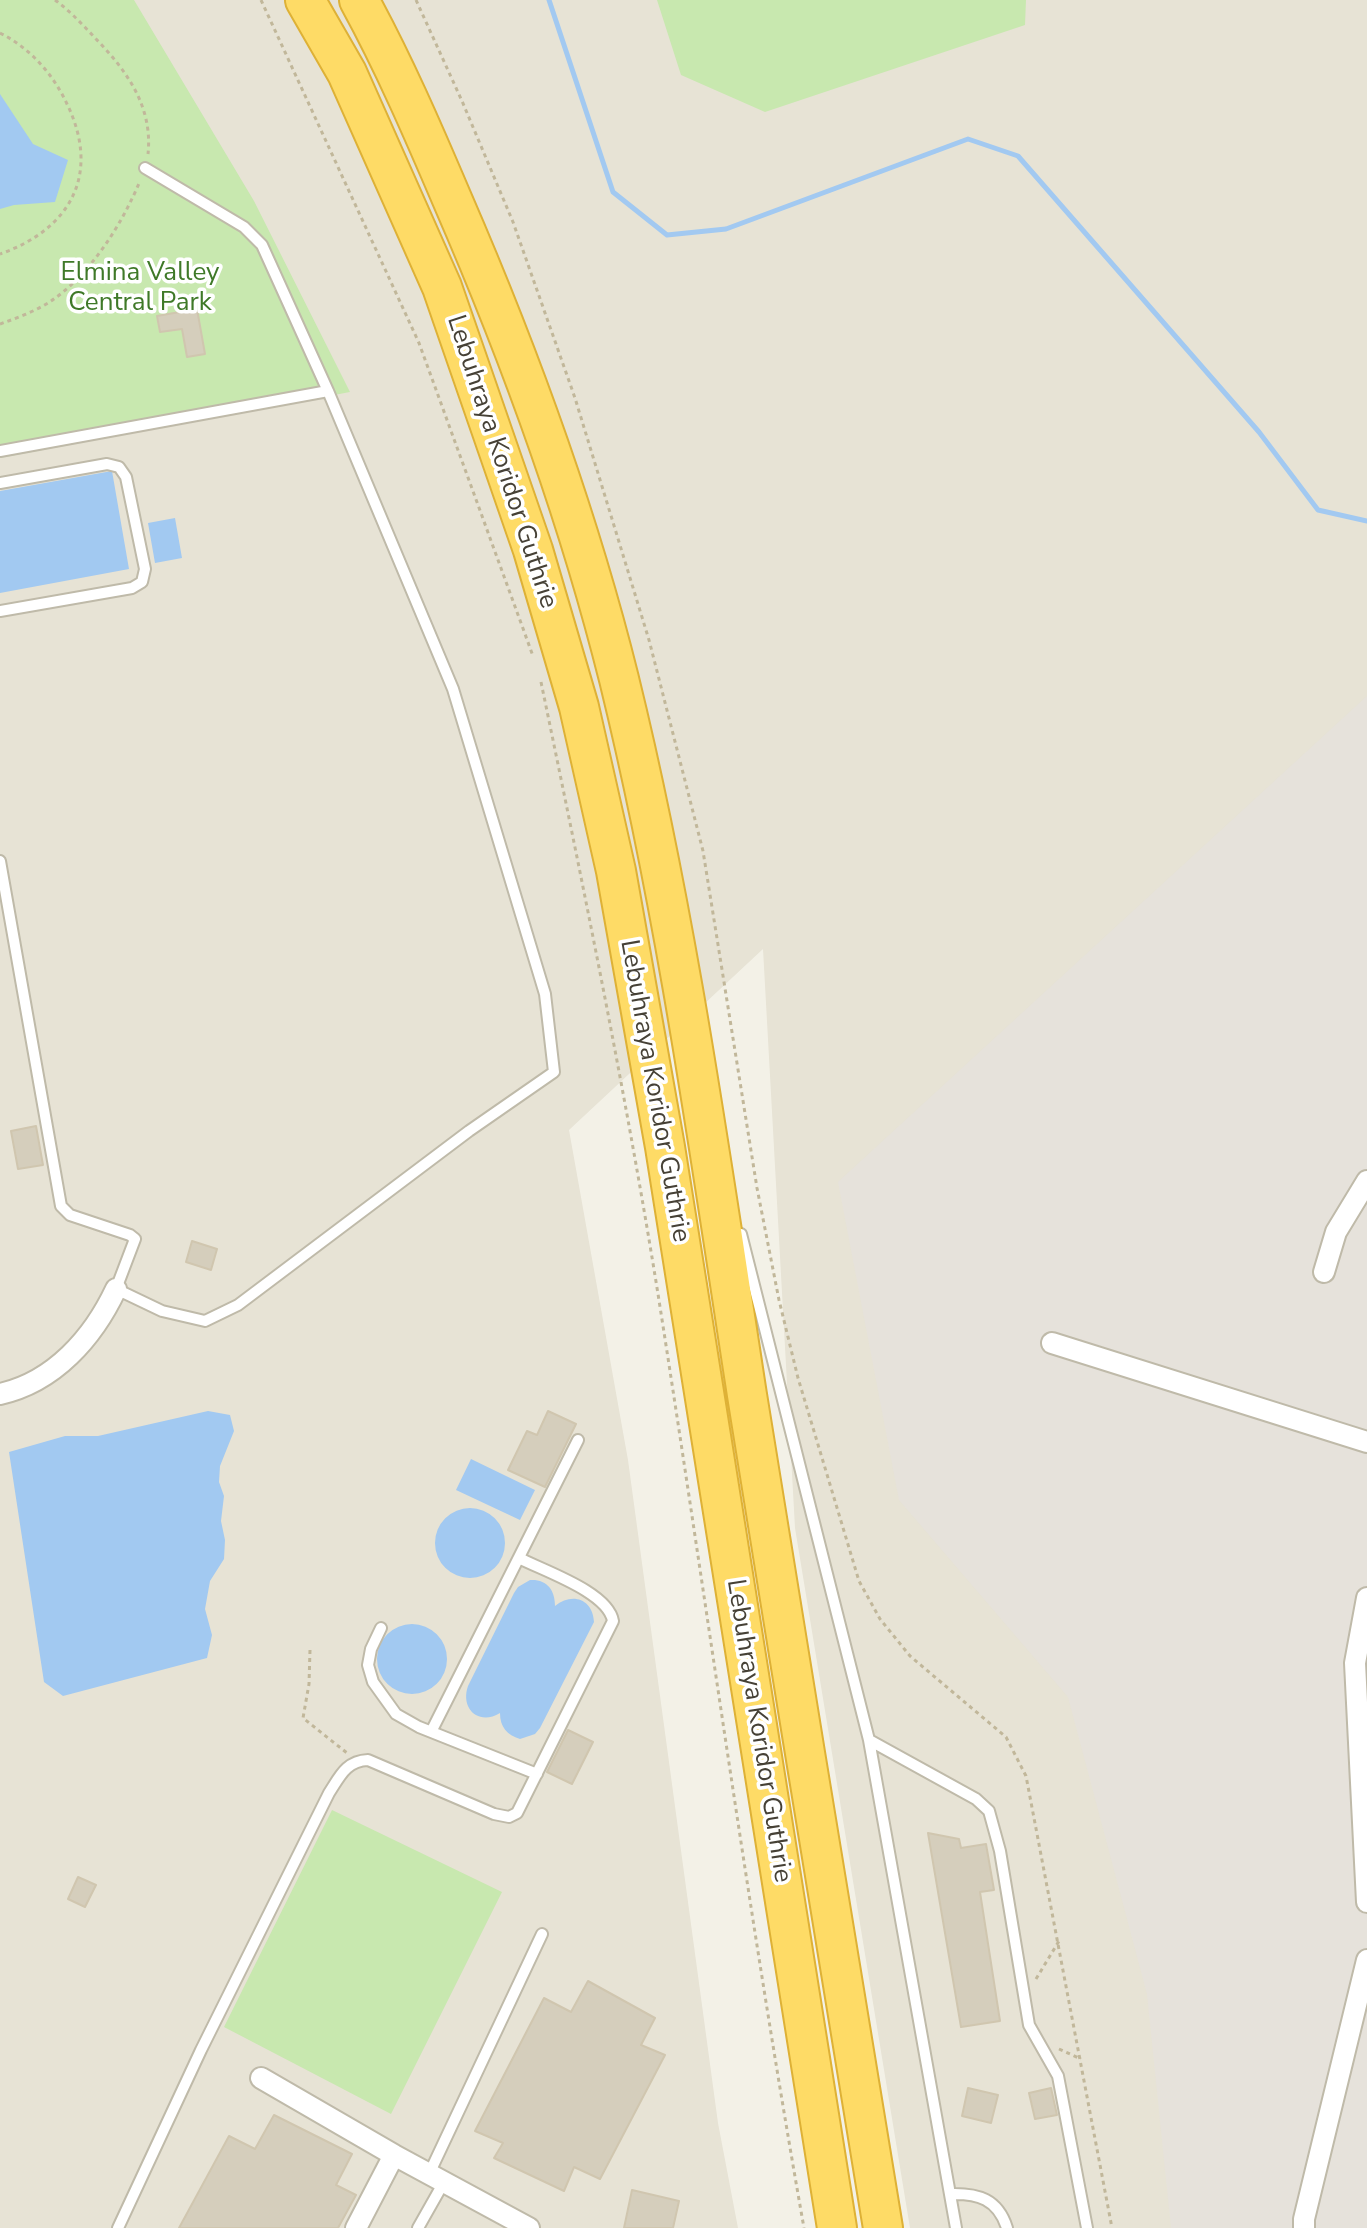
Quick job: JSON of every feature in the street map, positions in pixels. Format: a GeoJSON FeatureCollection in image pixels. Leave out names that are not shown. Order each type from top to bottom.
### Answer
{"type":"FeatureCollection","features":[{"type":"Feature","properties":{"kind":"highway","name":"Lebuhraya Koridor Guthrie"},"geometry":{"type":"LineString","coordinates":[[305,0],[347,73],[442,287],[529,537],[579,707],[616,871],[662,1132],[837,2228]]}},
{"type":"Feature","properties":{"kind":"highway","name":"Lebuhraya Koridor Guthrie"},"geometry":{"type":"LineString","coordinates":[[359,0],[389,55],[485,275],[562,486],[617,674],[660,862],[687,1010],[883,2228]]}},
{"type":"Feature","properties":{"kind":"highway"},"geometry":{"type":"LineString","coordinates":[[388,0],[411,46],[425,136]]}},
{"type":"Feature","properties":{"kind":"street"},"geometry":{"type":"LineString","coordinates":[[1324,1272],[1336,1232],[1367,1181]]}},
{"type":"Feature","properties":{"kind":"street"},"geometry":{"type":"LineString","coordinates":[[0,1394],[31,1385],[62,1363],[104,1314],[116,1289]]}},
{"type":"Feature","properties":{"kind":"street"},"geometry":{"type":"LineString","coordinates":[[1052,1343],[1367,1442]]}},
{"type":"Feature","properties":{"kind":"street"},"geometry":{"type":"LineString","coordinates":[[1367,1598],[1355,1663],[1367,1902]]}},
{"type":"Feature","properties":{"kind":"street"},"geometry":{"type":"LineString","coordinates":[[1304,2228],[1367,1960]]}},
{"type":"Feature","properties":{"kind":"street"},"geometry":{"type":"LineString","coordinates":[[261,2078],[529,2228]]}},
{"type":"Feature","properties":{"kind":"street"},"geometry":{"type":"LineString","coordinates":[[356,2228],[394,2155]]}},
{"type":"Feature","properties":{"kind":"lane"},"geometry":{"type":"LineString","coordinates":[[0,861],[2,888],[61,1206],[70,1215],[135,1239],[116,1289],[162,1311],[205,1321],[238,1305],[469,1131],[554,1072],[545,994],[453,689],[328,391],[262,245],[244,227],[145,168]]}},
{"type":"Feature","properties":{"kind":"lane"},"geometry":{"type":"LineString","coordinates":[[0,451],[328,391]]}},
{"type":"Feature","properties":{"kind":"lane"},"geometry":{"type":"LineString","coordinates":[[0,483],[107,464],[119,467],[126,477],[145,569],[142,582],[132,588],[0,611]]}},
{"type":"Feature","properties":{"kind":"lane"},"geometry":{"type":"LineString","coordinates":[[687,1010],[723,1161]]}},
{"type":"Feature","properties":{"kind":"lane"},"geometry":{"type":"LineString","coordinates":[[738,1221],[869,1740],[956,2228]]}},
{"type":"Feature","properties":{"kind":"lane"},"geometry":{"type":"LineString","coordinates":[[432,1730],[578,1440]]}},
{"type":"Feature","properties":{"kind":"lane"},"geometry":{"type":"LineString","coordinates":[[118,2228],[201,2050],[329,1793],[345,1767],[356,1760],[368,1760],[504,1817],[517,1813],[613,1621],[597,1597],[519,1558]]}},
{"type":"Feature","properties":{"kind":"lane"},"geometry":{"type":"LineString","coordinates":[[381,1628],[371,1649],[368,1665],[373,1682],[396,1714],[419,1727],[537,1774]]}},
{"type":"Feature","properties":{"kind":"lane"},"geometry":{"type":"LineString","coordinates":[[869,1740],[976,1799],[989,1811],[1000,1851],[1029,2025],[1058,2076],[1087,2228]]}},
{"type":"Feature","properties":{"kind":"lane"},"geometry":{"type":"LineString","coordinates":[[418,2228],[436,2178],[542,1934]]}},
{"type":"Feature","properties":{"kind":"lane"},"geometry":{"type":"LineString","coordinates":[[950,2194],[969,2193],[989,2199],[1003,2216],[1007,2228]]}},
{"type":"Feature","properties":{"kind":"path"},"geometry":{"type":"LineString","coordinates":[[0,324],[52,300],[84,270],[100,252],[123,215],[145,168],[149,141],[141,102],[132,83],[123,68],[55,0]]}},
{"type":"Feature","properties":{"kind":"path"},"geometry":{"type":"LineString","coordinates":[[261,0],[419,343],[538,669],[589,914],[657,1290],[769,2029],[804,2228]]}},
{"type":"Feature","properties":{"kind":"path"},"geometry":{"type":"LineString","coordinates":[[416,0],[513,222],[575,398],[649,640],[703,851],[757,1188],[779,1300],[798,1378],[859,1581],[880,1619],[910,1656],[1006,1737],[1026,1776],[1112,2228]]}},
{"type":"Feature","properties":{"kind":"path"},"geometry":{"type":"LineString","coordinates":[[0,33],[39,61],[57,83],[75,119],[82,157],[80,178],[63,214],[42,233],[0,254]]}},
{"type":"Feature","properties":{"kind":"path"},"geometry":{"type":"LineString","coordinates":[[310,1650],[309,1684],[303,1718],[356,1760]]}},
{"type":"Feature","properties":{"kind":"path"},"geometry":{"type":"LineString","coordinates":[[1024,1999],[1059,1941]]}},
{"type":"Feature","properties":{"kind":"shaded area"},"geometry":{"type":"Polygon","coordinates":[[[0,0],[1367,0],[1367,2228],[910,2228],[795,1528],[763,949],[569,1130],[628,1460],[718,2123],[738,2228],[0,2228],[0,0]]]}},
{"type":"Feature","properties":{"kind":"shaded area"},"geometry":{"type":"Polygon","coordinates":[[[1367,696],[1367,2228],[1171,2228],[1147,1994],[1068,1697],[899,1500],[838,1182],[1367,696]]]}},
{"type":"Feature","properties":{"kind":"green space","name":"Elmina Valley Central Park"},"geometry":{"type":"Polygon","coordinates":[[[0,0],[134,0],[254,201],[350,392],[0,458],[0,0]]]}},
{"type":"Feature","properties":{"kind":"green space"},"geometry":{"type":"Polygon","coordinates":[[[657,0],[1026,0],[1025,25],[765,112],[681,75],[657,0]]]}},
{"type":"Feature","properties":{"kind":"green space"},"geometry":{"type":"Polygon","coordinates":[[[332,1810],[502,1892],[391,2114],[224,2027],[332,1810]]]}},
{"type":"Feature","properties":{"kind":"water"},"geometry":{"type":"Polygon","coordinates":[[[0,94],[33,144],[68,160],[55,202],[0,209],[0,94]]]}},
{"type":"Feature","properties":{"kind":"water"},"geometry":{"type":"Polygon","coordinates":[[[112,471],[129,569],[0,593],[0,491],[112,471]]]}},
{"type":"Feature","properties":{"kind":"water"},"geometry":{"type":"Polygon","coordinates":[[[175,518],[182,558],[155,563],[148,523],[175,518]]]}},
{"type":"Feature","properties":{"kind":"water"},"geometry":{"type":"Polygon","coordinates":[[[208,1411],[230,1415],[234,1431],[220,1466],[219,1482],[224,1496],[221,1521],[225,1540],[224,1559],[210,1581],[205,1609],[212,1635],[207,1658],[63,1696],[44,1682],[9,1452],[65,1436],[98,1436],[208,1411]]]}},
{"type":"Feature","properties":{"kind":"water"},"geometry":{"type":"Polygon","coordinates":[[[471,1459],[535,1490],[520,1520],[456,1490],[471,1459]]]}},
{"type":"Feature","properties":{"kind":"water"},"geometry":{"type":"Polygon","coordinates":[[[470,1508],[495,1518],[505,1543],[495,1568],[470,1578],[445,1568],[435,1543],[445,1518],[470,1508]]]}},
{"type":"Feature","properties":{"kind":"water"},"geometry":{"type":"Polygon","coordinates":[[[530,1580],[541,1581],[549,1587],[555,1606],[568,1599],[586,1603],[594,1622],[540,1728],[535,1734],[520,1739],[505,1730],[500,1713],[485,1718],[473,1713],[466,1694],[514,1593],[530,1580]]]}},
{"type":"Feature","properties":{"kind":"water"},"geometry":{"type":"Polygon","coordinates":[[[412,1624],[437,1634],[447,1659],[437,1684],[412,1694],[387,1684],[377,1659],[387,1634],[412,1624]]]}},
{"type":"Feature","properties":{"kind":"building"},"geometry":{"type":"Polygon","coordinates":[[[197,309],[205,354],[187,357],[182,329],[160,332],[157,316],[197,309]]]}},
{"type":"Feature","properties":{"kind":"building"},"geometry":{"type":"Polygon","coordinates":[[[36,1126],[43,1165],[18,1169],[11,1131],[36,1126]]]}},
{"type":"Feature","properties":{"kind":"building"},"geometry":{"type":"Polygon","coordinates":[[[192,1241],[217,1249],[211,1270],[186,1262],[192,1241]]]}},
{"type":"Feature","properties":{"kind":"building"},"geometry":{"type":"Polygon","coordinates":[[[548,1411],[576,1424],[545,1487],[508,1470],[527,1431],[537,1435],[548,1411]]]}},
{"type":"Feature","properties":{"kind":"building"},"geometry":{"type":"Polygon","coordinates":[[[568,1730],[593,1742],[572,1784],[547,1772],[568,1730]]]}},
{"type":"Feature","properties":{"kind":"building"},"geometry":{"type":"Polygon","coordinates":[[[928,1833],[959,1839],[961,1848],[986,1844],[994,1890],[980,1892],[1000,2021],[961,2027],[928,1833]]]}},
{"type":"Feature","properties":{"kind":"building"},"geometry":{"type":"Polygon","coordinates":[[[78,1877],[96,1885],[85,1907],[68,1899],[78,1877]]]}},
{"type":"Feature","properties":{"kind":"building"},"geometry":{"type":"Polygon","coordinates":[[[588,1981],[655,2018],[641,2045],[665,2055],[600,2179],[574,2167],[564,2191],[494,2158],[503,2143],[475,2131],[544,1998],[571,2012],[588,1981]]]}},
{"type":"Feature","properties":{"kind":"building"},"geometry":{"type":"Polygon","coordinates":[[[968,2088],[998,2095],[991,2123],[962,2116],[968,2088]]]}},
{"type":"Feature","properties":{"kind":"building"},"geometry":{"type":"Polygon","coordinates":[[[1051,2088],[1057,2115],[1035,2119],[1029,2093],[1051,2088]]]}},
{"type":"Feature","properties":{"kind":"building"},"geometry":{"type":"Polygon","coordinates":[[[274,2115],[352,2154],[336,2185],[356,2195],[338,2228],[179,2228],[229,2136],[255,2149],[274,2115]]]}},
{"type":"Feature","properties":{"kind":"building"},"geometry":{"type":"Polygon","coordinates":[[[632,2190],[679,2201],[673,2228],[624,2228],[632,2190]]]}},
{"type":"Feature","properties":{"kind":"waterway"},"geometry":{"type":"LineString","coordinates":[[549,0],[613,192],[667,235],[726,229],[968,139],[1018,156],[1259,432],[1318,510],[1367,521]]}}]}
